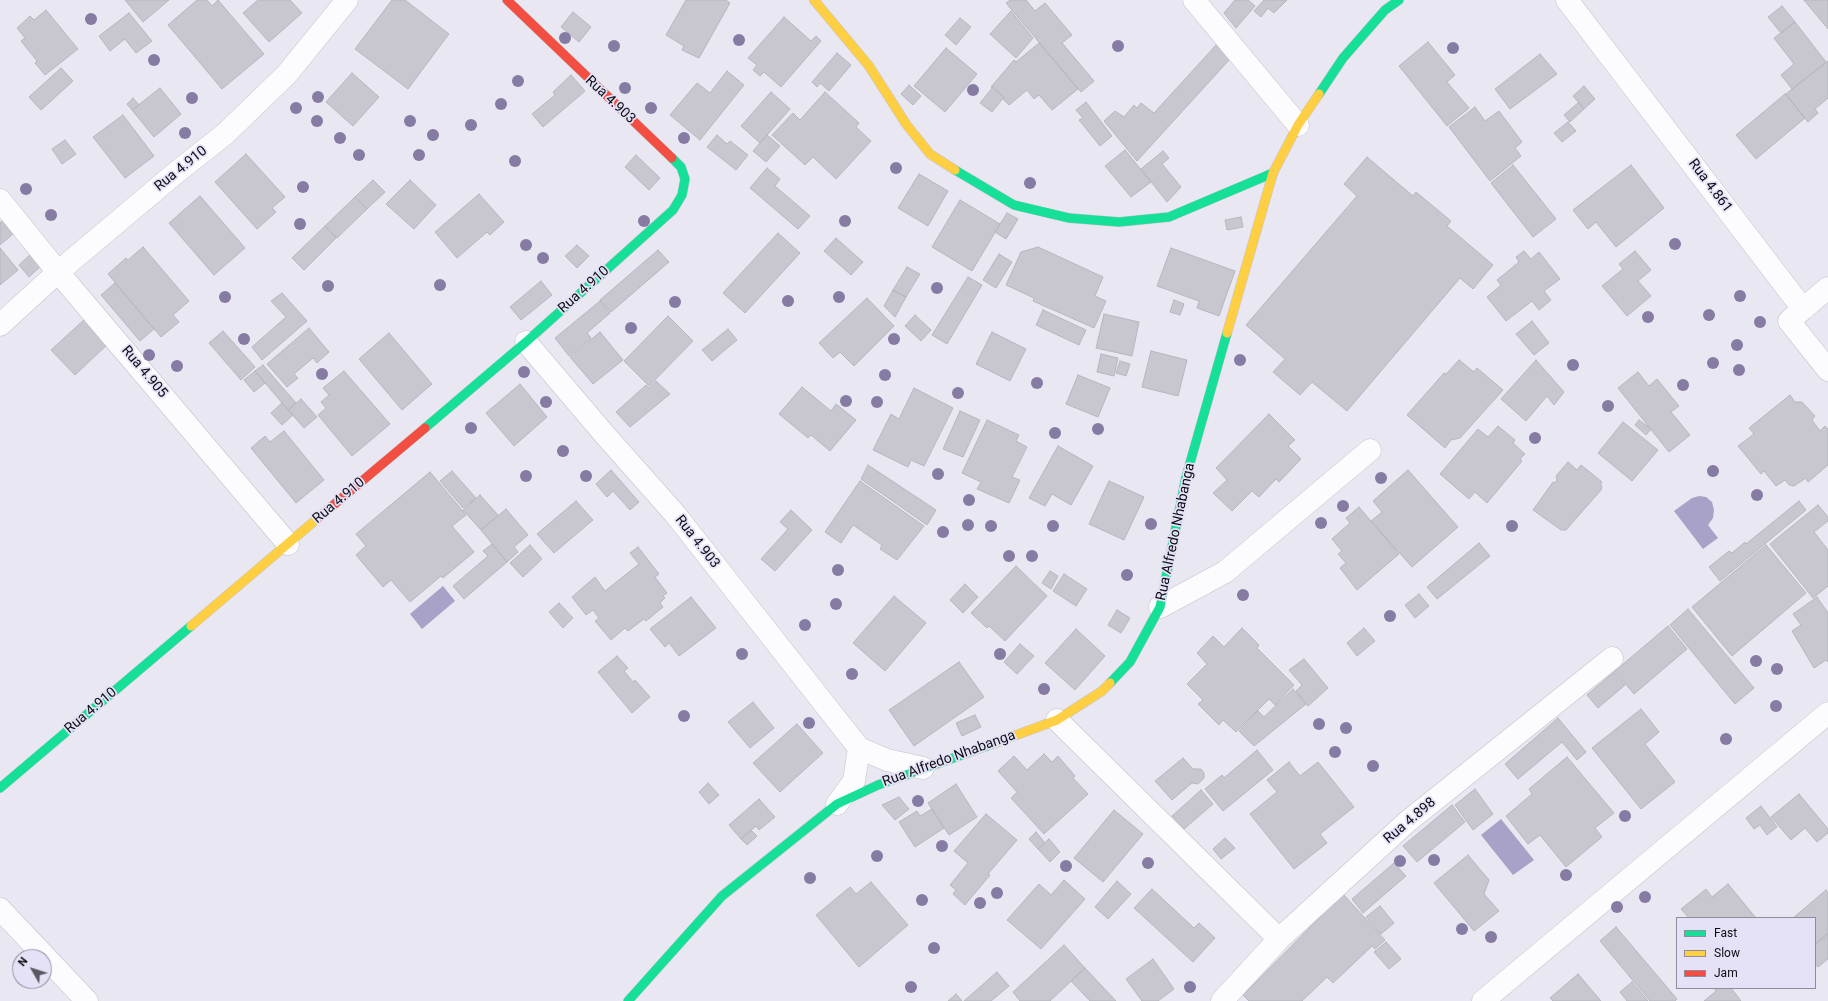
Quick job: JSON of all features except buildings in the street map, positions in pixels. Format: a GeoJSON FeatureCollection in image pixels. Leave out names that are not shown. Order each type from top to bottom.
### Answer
{"type":"FeatureCollection","features":[{"type":"Feature","properties":{"kind":"street","name":"Rua 4.910"},"geometry":{"type":"LineString","coordinates":[[0,325],[58,272],[178,171],[225,134],[287,74],[347,0]]}},
{"type":"Feature","properties":{"kind":"street","name":"Rua 4.903"},"geometry":{"type":"LineString","coordinates":[[507,0],[681,167],[685,179],[682,195],[673,210]]}},
{"type":"Feature","properties":{"kind":"street"},"geometry":{"type":"LineString","coordinates":[[814,0],[869,66],[906,124],[930,154],[959,173],[1014,204],[1069,218],[1119,222],[1169,217],[1273,173]]}},
{"type":"Feature","properties":{"kind":"street"},"geometry":{"type":"LineString","coordinates":[[1194,0],[1298,125]]}},
{"type":"Feature","properties":{"kind":"street","name":"Rua Alfredo Nhabanga"},"geometry":{"type":"LineString","coordinates":[[628,1001],[722,896],[837,804],[878,785],[1057,720],[1102,691],[1130,662],[1160,607],[1186,477],[1273,173],[1298,125],[1343,58],[1385,10],[1399,0]]}},
{"type":"Feature","properties":{"kind":"street","name":"Rua 4.861"},"geometry":{"type":"LineString","coordinates":[[1567,0],[1803,308]]}},
{"type":"Feature","properties":{"kind":"street","name":"Rua 4.905"},"geometry":{"type":"LineString","coordinates":[[0,200],[58,272],[288,544]]}},
{"type":"Feature","properties":{"kind":"street","name":"Rua 4.910"},"geometry":{"type":"LineString","coordinates":[[0,788],[526,342],[673,210]]}},
{"type":"Feature","properties":{"kind":"street"},"geometry":{"type":"LineString","coordinates":[[1828,288],[1789,321],[1828,370]]}},
{"type":"Feature","properties":{"kind":"street","name":"Rua 4.903"},"geometry":{"type":"LineString","coordinates":[[526,342],[675,514],[859,748]]}},
{"type":"Feature","properties":{"kind":"street"},"geometry":{"type":"LineString","coordinates":[[1160,607],[1225,572],[1370,450]]}},
{"type":"Feature","properties":{"kind":"street","name":"Rua 4.898"},"geometry":{"type":"LineString","coordinates":[[1222,1001],[1279,939],[1407,822],[1612,658]]}},
{"type":"Feature","properties":{"kind":"street"},"geometry":{"type":"LineString","coordinates":[[1483,1001],[1828,713]]}},
{"type":"Feature","properties":{"kind":"street"},"geometry":{"type":"LineString","coordinates":[[1057,720],[1279,939]]}},
{"type":"Feature","properties":{"kind":"street"},"geometry":{"type":"LineString","coordinates":[[837,804],[854,781],[859,748],[888,760],[923,768]]}},
{"type":"Feature","properties":{"kind":"street"},"geometry":{"type":"LineString","coordinates":[[0,909],[87,1001]]}},
{"type":"Feature","properties":{"kind":"shaded area"},"geometry":{"type":"Polygon","coordinates":[[[1699,496],[1706,497],[1712,502],[1714,510],[1713,518],[1708,525],[1718,538],[1703,549],[1674,511],[1692,498],[1699,496]]]}},
{"type":"Feature","properties":{"kind":"shaded area"},"geometry":{"type":"Polygon","coordinates":[[[443,586],[455,601],[422,629],[410,614],[443,586]]]}},
{"type":"Feature","properties":{"kind":"shaded area"},"geometry":{"type":"Polygon","coordinates":[[[1501,819],[1534,860],[1513,875],[1481,835],[1501,819]]]}},
{"type":"Feature","properties":{"kind":"traffic: fast"},"geometry":{"type":"LineString","coordinates":[[1319,94],[1343,58],[1385,10],[1399,0]]}},
{"type":"Feature","properties":{"kind":"traffic: fast"},"geometry":{"type":"LineString","coordinates":[[425,428],[526,342],[673,210],[682,195],[685,179],[681,167],[672,158]]}},
{"type":"Feature","properties":{"kind":"traffic: fast"},"geometry":{"type":"LineString","coordinates":[[955,170],[1014,205],[1069,218],[1119,222],[1169,217],[1273,173]]}},
{"type":"Feature","properties":{"kind":"traffic: fast"},"geometry":{"type":"LineString","coordinates":[[1110,683],[1130,662],[1160,607],[1186,477],[1227,333]]}},
{"type":"Feature","properties":{"kind":"traffic: fast"},"geometry":{"type":"LineString","coordinates":[[0,788],[191,626]]}},
{"type":"Feature","properties":{"kind":"traffic: fast"},"geometry":{"type":"LineString","coordinates":[[628,1001],[722,896],[837,804],[878,785],[995,743]]}},
{"type":"Feature","properties":{"kind":"traffic: slow"},"geometry":{"type":"LineString","coordinates":[[814,0],[869,66],[906,124],[930,154],[955,170]]}},
{"type":"Feature","properties":{"kind":"traffic: slow"},"geometry":{"type":"LineString","coordinates":[[1227,333],[1273,173],[1298,125],[1319,94]]}},
{"type":"Feature","properties":{"kind":"traffic: slow"},"geometry":{"type":"LineString","coordinates":[[191,626],[318,518]]}},
{"type":"Feature","properties":{"kind":"traffic: slow"},"geometry":{"type":"LineString","coordinates":[[995,743],[1057,720],[1102,691],[1110,683]]}},
{"type":"Feature","properties":{"kind":"traffic: jam"},"geometry":{"type":"LineString","coordinates":[[507,0],[672,158]]}},
{"type":"Feature","properties":{"kind":"traffic: jam"},"geometry":{"type":"LineString","coordinates":[[318,518],[425,428]]}}]}
